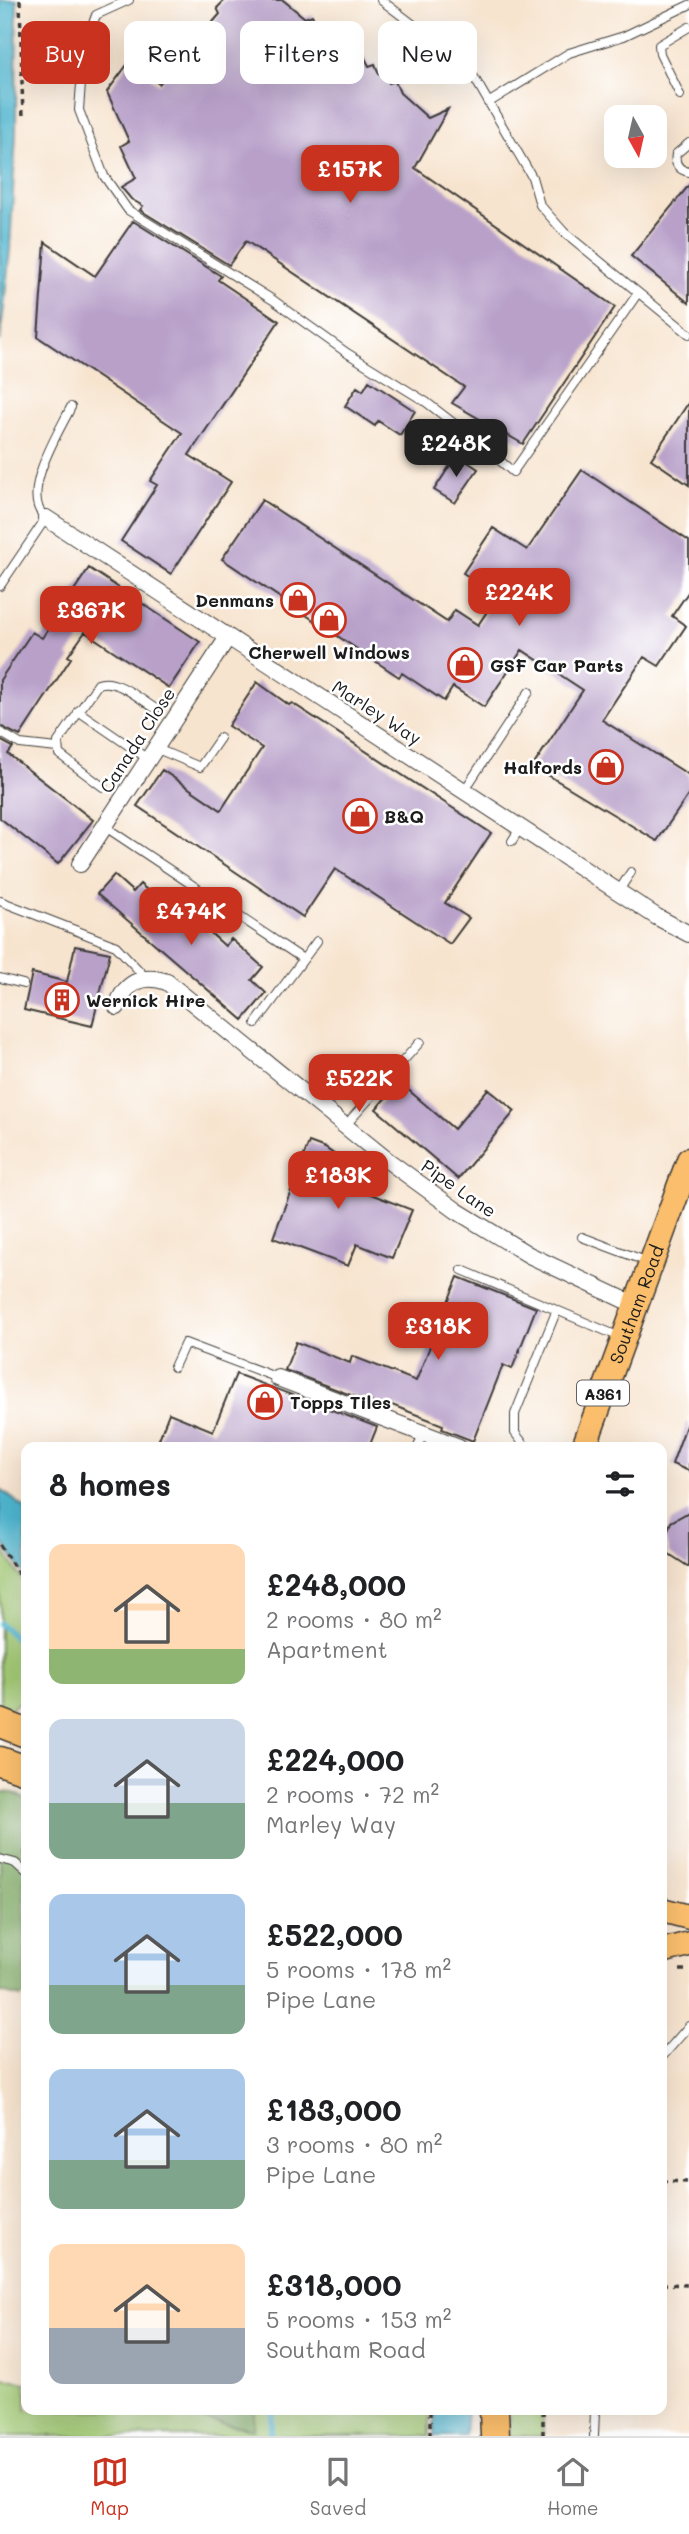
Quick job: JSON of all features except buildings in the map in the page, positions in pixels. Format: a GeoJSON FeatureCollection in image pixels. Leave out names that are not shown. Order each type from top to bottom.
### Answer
{"type":"FeatureCollection","features":[{"type":"Feature","properties":{"kind":"highway"},"geometry":{"type":"LineString","coordinates":[[0,1723],[21,1731]]}},
{"type":"Feature","properties":{"kind":"highway"},"geometry":{"type":"LineString","coordinates":[[0,1761],[21,1768]]}},
{"type":"Feature","properties":{"kind":"highway"},"geometry":{"type":"LineString","coordinates":[[494,2415],[495,2436]]}},
{"type":"Feature","properties":{"kind":"main road","name":"Southam Road"},"geometry":{"type":"LineString","coordinates":[[586,1442],[689,1160]]}},
{"type":"Feature","properties":{"kind":"main road"},"geometry":{"type":"LineString","coordinates":[[667,1911],[689,1917]]}},
{"type":"Feature","properties":{"kind":"main road"},"geometry":{"type":"LineString","coordinates":[[667,1950],[689,1944]]}},
{"type":"Feature","properties":{"kind":"street","name":"Marley Way"},"geometry":{"type":"LineString","coordinates":[[46,518],[464,791],[516,834],[689,934]]}},
{"type":"Feature","properties":{"kind":"street","name":"Canada Close"},"geometry":{"type":"LineString","coordinates":[[80,864],[228,637]]}},
{"type":"Feature","properties":{"kind":"street"},"geometry":{"type":"LineString","coordinates":[[117,1007],[120,995],[126,987],[146,978]]}},
{"type":"Feature","properties":{"kind":"street","name":"Pipe Lane"},"geometry":{"type":"LineString","coordinates":[[146,978],[159,979],[174,987],[421,1186],[493,1235],[550,1266],[635,1305]]}},
{"type":"Feature","properties":{"kind":"street"},"geometry":{"type":"LineString","coordinates":[[278,1378],[421,1440]]}},
{"type":"Feature","properties":{"kind":"lane"},"geometry":{"type":"LineString","coordinates":[[129,0],[96,15],[84,58],[79,110],[104,176],[128,210],[273,300],[347,354],[426,402],[482,444],[513,472],[638,293]]}},
{"type":"Feature","properties":{"kind":"lane"},"geometry":{"type":"LineString","coordinates":[[381,0],[471,72],[532,177],[540,205],[564,232],[689,334]]}},
{"type":"Feature","properties":{"kind":"lane"},"geometry":{"type":"LineString","coordinates":[[488,103],[569,53],[624,36],[689,5]]}},
{"type":"Feature","properties":{"kind":"lane"},"geometry":{"type":"LineString","coordinates":[[680,95],[660,54],[659,45],[689,27]]}},
{"type":"Feature","properties":{"kind":"lane"},"geometry":{"type":"LineString","coordinates":[[689,143],[678,152],[675,160],[679,167],[689,172]]}},
{"type":"Feature","properties":{"kind":"lane"},"geometry":{"type":"LineString","coordinates":[[0,586],[46,518],[37,506],[37,483],[71,407]]}},
{"type":"Feature","properties":{"kind":"lane"},"geometry":{"type":"LineString","coordinates":[[103,787],[63,757],[57,748],[78,711],[98,684],[103,682],[113,683],[156,709]]}},
{"type":"Feature","properties":{"kind":"lane"},"geometry":{"type":"LineString","coordinates":[[464,791],[529,692]]}},
{"type":"Feature","properties":{"kind":"lane"},"geometry":{"type":"LineString","coordinates":[[78,711],[152,753],[200,767],[220,738]]}},
{"type":"Feature","properties":{"kind":"lane"},"geometry":{"type":"LineString","coordinates":[[0,732],[20,744],[57,748]]}},
{"type":"Feature","properties":{"kind":"lane"},"geometry":{"type":"LineString","coordinates":[[104,826],[303,959]]}},
{"type":"Feature","properties":{"kind":"lane"},"geometry":{"type":"LineString","coordinates":[[618,892],[631,872]]}},
{"type":"Feature","properties":{"kind":"lane"},"geometry":{"type":"LineString","coordinates":[[0,901],[116,946],[146,978]]}},
{"type":"Feature","properties":{"kind":"lane"},"geometry":{"type":"LineString","coordinates":[[256,1023],[317,941]]}},
{"type":"Feature","properties":{"kind":"lane"},"geometry":{"type":"LineString","coordinates":[[0,978],[23,984]]}},
{"type":"Feature","properties":{"kind":"lane"},"geometry":{"type":"LineString","coordinates":[[345,1126],[420,1042]]}},
{"type":"Feature","properties":{"kind":"lane"},"geometry":{"type":"LineString","coordinates":[[582,1237],[651,1263]]}},
{"type":"Feature","properties":{"kind":"lane"},"geometry":{"type":"LineString","coordinates":[[462,1270],[556,1312],[623,1338]]}},
{"type":"Feature","properties":{"kind":"lane"},"geometry":{"type":"LineString","coordinates":[[522,1442],[515,1433],[515,1414],[556,1312]]}},
{"type":"Feature","properties":{"kind":"lane"},"geometry":{"type":"LineString","coordinates":[[174,1367],[185,1343],[278,1378]]}},
{"type":"Feature","properties":{"kind":"lane"},"geometry":{"type":"LineString","coordinates":[[0,1859],[15,1863],[21,1868]]}},
{"type":"Feature","properties":{"kind":"lane"},"geometry":{"type":"LineString","coordinates":[[667,2051],[689,2026]]}},
{"type":"Feature","properties":{"kind":"lane"},"geometry":{"type":"LineString","coordinates":[[594,2436],[595,2415]]}},
{"type":"Feature","properties":{"kind":"path"},"geometry":{"type":"LineString","coordinates":[[20,0],[23,120]]}},
{"type":"Feature","properties":{"kind":"path"},"geometry":{"type":"LineString","coordinates":[[0,1545],[21,1577]]}},
{"type":"Feature","properties":{"kind":"path"},"geometry":{"type":"LineString","coordinates":[[0,1551],[8,1554]]}},
{"type":"Feature","properties":{"kind":"path"},"geometry":{"type":"LineString","coordinates":[[667,2181],[689,2182]]}},
{"type":"Feature","properties":{"kind":"path"},"geometry":{"type":"LineString","coordinates":[[667,2284],[689,2285]]}},
{"type":"Feature","properties":{"kind":"path"},"geometry":{"type":"LineString","coordinates":[[429,2436],[430,2415]]}},
{"type":"Feature","properties":{"kind":"path"},"geometry":{"type":"LineString","coordinates":[[543,2415],[543,2436]]}},
{"type":"Feature","properties":{"kind":"green space"},"geometry":{"type":"Polygon","coordinates":[[[0,1545],[21,1578],[21,1700],[0,1718],[0,1545]]]}},
{"type":"Feature","properties":{"kind":"green space"},"geometry":{"type":"Polygon","coordinates":[[[0,1792],[21,1796],[21,1997],[0,1992],[0,1792]]]}},
{"type":"Feature","properties":{"kind":"green space"},"geometry":{"type":"Polygon","coordinates":[[[0,2378],[21,2382],[21,2415],[183,2415],[252,2429],[253,2415],[430,2415],[430,2436],[0,2436],[0,2378]]]}},
{"type":"Feature","properties":{"kind":"green space"},"geometry":{"type":"Polygon","coordinates":[[[183,2415],[254,2415],[253,2429],[183,2415]]]}},
{"type":"Feature","properties":{"kind":"green space"},"geometry":{"type":"Polygon","coordinates":[[[510,2415],[543,2415],[543,2436],[510,2436],[510,2415]]]}},
{"type":"Feature","properties":{"kind":"water"},"geometry":{"type":"Polygon","coordinates":[[[0,0],[17,0],[16,134],[10,250],[0,342],[0,0]]]}},
{"type":"Feature","properties":{"kind":"water"},"geometry":{"type":"Polygon","coordinates":[[[0,1489],[21,1505],[21,1570],[0,1539],[0,1489]]]}},
{"type":"Feature","properties":{"kind":"water"},"geometry":{"type":"Polygon","coordinates":[[[435,2415],[467,2415],[465,2436],[434,2436],[435,2415]]]}},
{"type":"Feature","properties":{"kind":"waterway"},"geometry":{"type":"LineString","coordinates":[[0,1624],[21,1646]]}},
{"type":"Feature","properties":{"kind":"waterway"},"geometry":{"type":"LineString","coordinates":[[270,2436],[272,2415]]}},
{"type":"Feature","properties":{"kind":"place","name":"Denmans"},"geometry":{"type":"Point","coordinates":[298,600]}},
{"type":"Feature","properties":{"kind":"place","name":"Cherwell Windows"},"geometry":{"type":"Point","coordinates":[329,620]}},
{"type":"Feature","properties":{"kind":"place","name":"GSF Car Parts"},"geometry":{"type":"Point","coordinates":[465,665]}},
{"type":"Feature","properties":{"kind":"place","name":"Halfords"},"geometry":{"type":"Point","coordinates":[606,767]}},
{"type":"Feature","properties":{"kind":"place","name":"B&Q"},"geometry":{"type":"Point","coordinates":[360,816]}},
{"type":"Feature","properties":{"kind":"place","name":"Wernick Hire"},"geometry":{"type":"Point","coordinates":[62,1000]}},
{"type":"Feature","properties":{"kind":"place","name":"Topps Tiles"},"geometry":{"type":"Point","coordinates":[265,1402]}}]}
